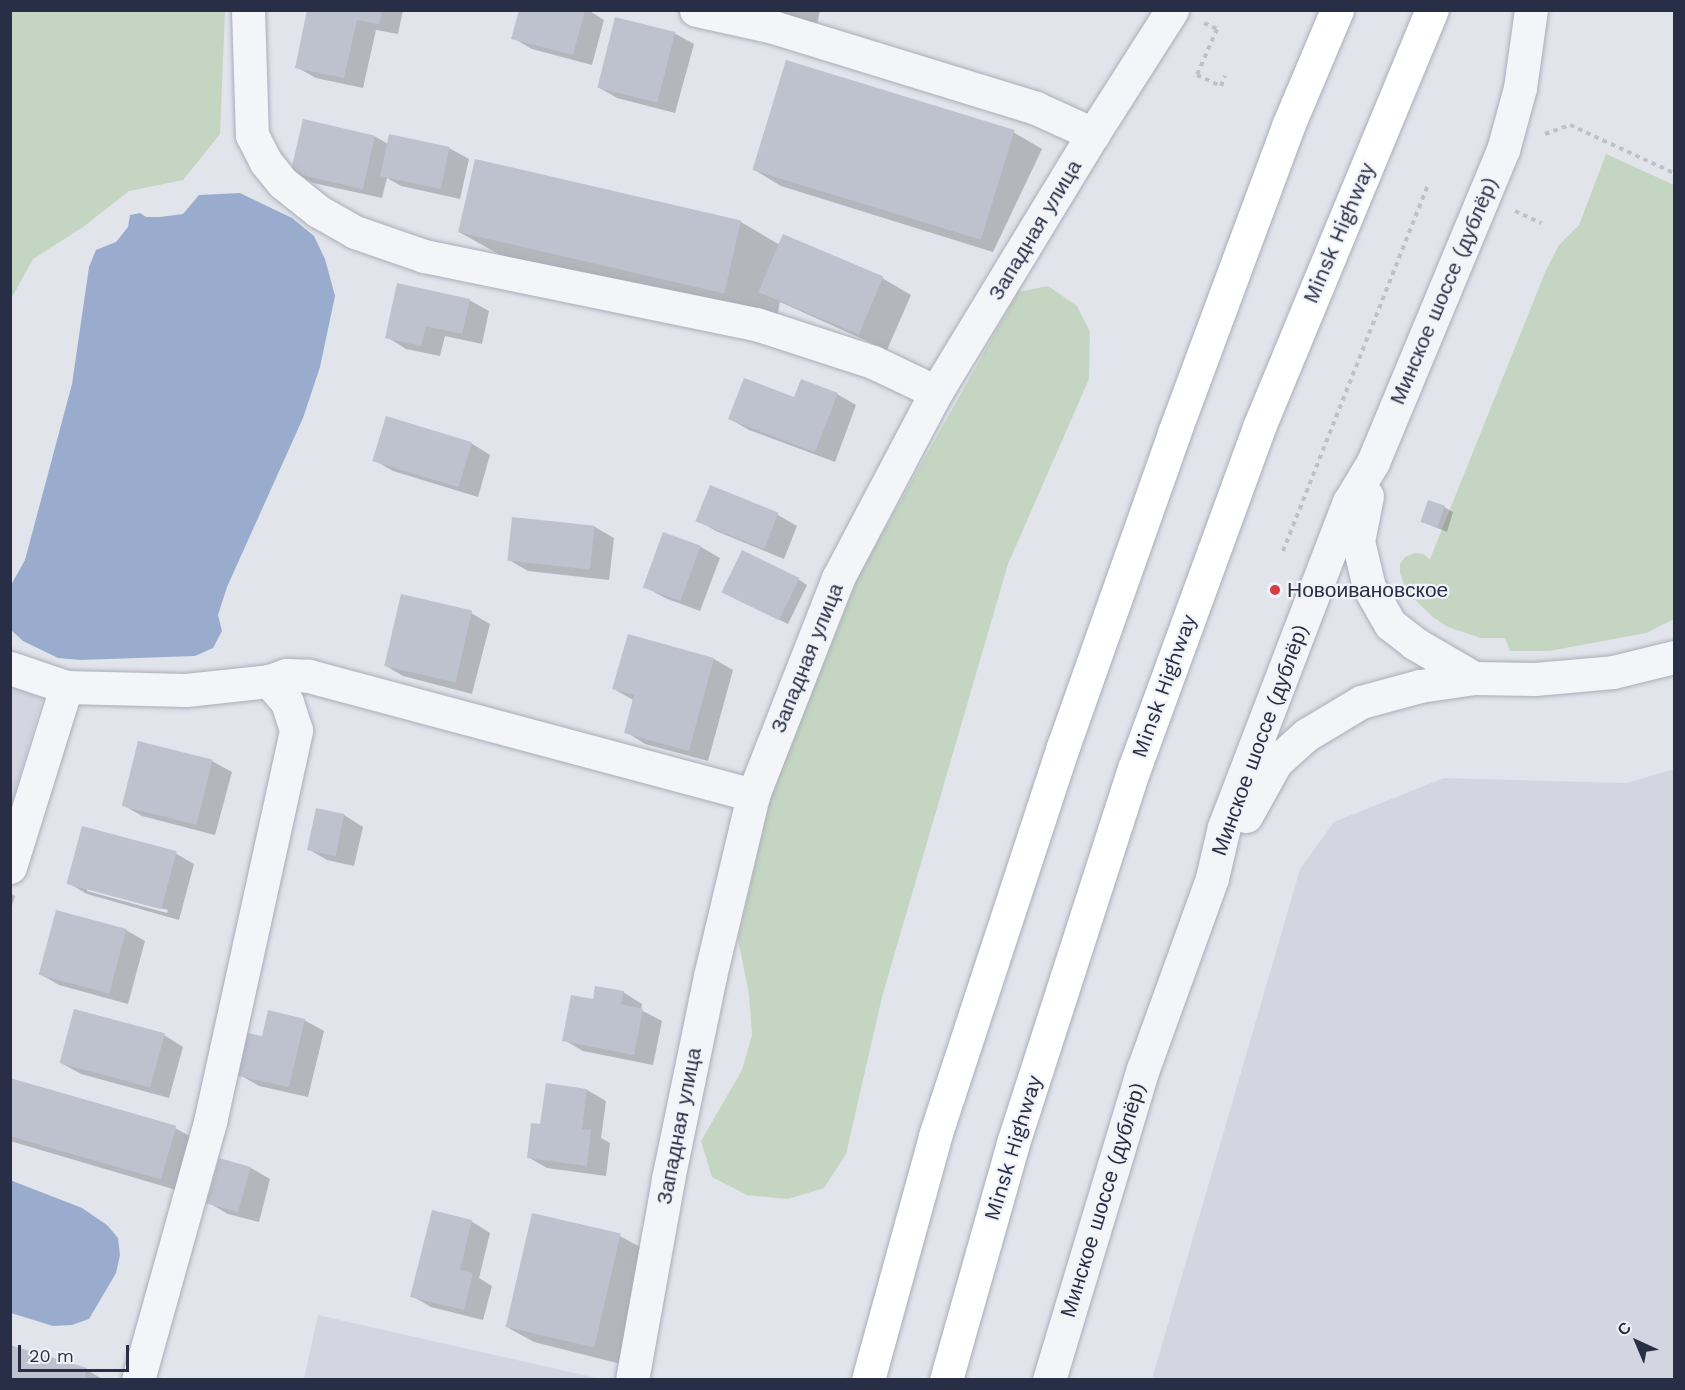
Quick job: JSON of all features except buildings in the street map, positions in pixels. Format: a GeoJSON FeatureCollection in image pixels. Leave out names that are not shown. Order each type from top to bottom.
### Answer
{"type":"FeatureCollection","features":[{"type":"Feature","properties":{"kind":"highway"},"geometry":{"type":"LineString","coordinates":[[868,1380],[935,1136],[1063,747],[1174,433],[1288,126],[1337,10]]}},
{"type":"Feature","properties":{"kind":"highway","name":"Minsk Highway"},"geometry":{"type":"LineString","coordinates":[[946,1380],[1013,1143],[1134,769],[1259,427],[1432,10]]}},
{"type":"Feature","properties":{"kind":"street"},"geometry":{"type":"LineString","coordinates":[[248,10],[252,135],[265,161],[283,183],[318,211],[355,232],[424,256],[756,324],[873,362],[936,392]]}},
{"type":"Feature","properties":{"kind":"street"},"geometry":{"type":"LineString","coordinates":[[696,10],[773,27],[1036,108],[1093,134]]}},
{"type":"Feature","properties":{"kind":"street","name":"Минское шоссе (дублёр)"},"geometry":{"type":"LineString","coordinates":[[1048,1380],[1143,1069],[1212,878],[1224,827],[1344,513],[1373,462],[1503,150],[1520,88],[1531,10]]}},
{"type":"Feature","properties":{"kind":"street","name":"Западная улица"},"geometry":{"type":"LineString","coordinates":[[632,1380],[668,1179],[708,987],[753,795],[838,578],[936,392],[1093,134],[1184,15]]}},
{"type":"Feature","properties":{"kind":"street"},"geometry":{"type":"LineString","coordinates":[[1373,462],[1358,541],[1369,587],[1390,624],[1414,643],[1474,678]]}},
{"type":"Feature","properties":{"kind":"street"},"geometry":{"type":"LineString","coordinates":[[1212,878],[1276,762],[1306,735],[1361,702],[1420,686],[1474,678],[1535,679],[1613,672],[1671,656]]}},
{"type":"Feature","properties":{"kind":"street"},"geometry":{"type":"LineString","coordinates":[[10,668],[66,687],[186,690],[268,681],[286,675],[309,676],[753,795]]}},
{"type":"Feature","properties":{"kind":"street"},"geometry":{"type":"LineString","coordinates":[[138,1380],[210,1122],[296,730],[287,702],[268,681]]}},
{"type":"Feature","properties":{"kind":"street"},"geometry":{"type":"LineString","coordinates":[[10,867],[66,687]]}},
{"type":"Feature","properties":{"kind":"path"},"geometry":{"type":"LineString","coordinates":[[1184,15],[1217,29],[1197,75],[1221,86],[1225,76]]}},
{"type":"Feature","properties":{"kind":"path"},"geometry":{"type":"LineString","coordinates":[[1539,137],[1570,125],[1674,173]]}},
{"type":"Feature","properties":{"kind":"path"},"geometry":{"type":"LineString","coordinates":[[1283,551],[1429,183]]}},
{"type":"Feature","properties":{"kind":"path"},"geometry":{"type":"LineString","coordinates":[[1509,208],[1541,223]]}},
{"type":"Feature","properties":{"kind":"shaded area"},"geometry":{"type":"Polygon","coordinates":[[[11,685],[42,699],[11,807],[11,685]]]}},
{"type":"Feature","properties":{"kind":"shaded area"},"geometry":{"type":"Polygon","coordinates":[[[1674,769],[1674,1379],[1152,1379],[1300,869],[1334,822],[1444,778],[1627,783],[1674,769]]]}},
{"type":"Feature","properties":{"kind":"shaded area"},"geometry":{"type":"Polygon","coordinates":[[[318,1315],[601,1379],[304,1379],[318,1315]]]}},
{"type":"Feature","properties":{"kind":"green space"},"geometry":{"type":"Polygon","coordinates":[[[11,10],[225,11],[220,134],[183,180],[129,191],[83,227],[33,259],[11,299],[11,10]]]}},
{"type":"Feature","properties":{"kind":"green space"},"geometry":{"type":"Polygon","coordinates":[[[1606,154],[1674,185],[1674,619],[1646,633],[1549,651],[1510,651],[1505,638],[1481,638],[1448,627],[1434,618],[1407,592],[1400,573],[1400,564],[1405,557],[1415,553],[1423,554],[1430,559],[1546,270],[1559,245],[1579,225],[1606,154]]]}},
{"type":"Feature","properties":{"kind":"green space"},"geometry":{"type":"Polygon","coordinates":[[[1048,286],[1077,306],[1090,332],[1089,379],[1008,564],[882,997],[846,1154],[824,1188],[788,1199],[747,1195],[712,1177],[701,1141],[742,1070],[752,1035],[749,994],[738,939],[772,792],[860,573],[1018,292],[1048,286]]]}},
{"type":"Feature","properties":{"kind":"water"},"geometry":{"type":"Polygon","coordinates":[[[240,193],[292,218],[314,236],[325,259],[335,296],[320,367],[303,418],[227,587],[218,615],[222,631],[213,648],[195,656],[80,660],[58,658],[23,641],[11,630],[11,585],[25,560],[72,384],[89,267],[96,250],[116,242],[128,227],[130,215],[140,213],[146,217],[160,217],[183,214],[199,195],[240,193]]]}},
{"type":"Feature","properties":{"kind":"water"},"geometry":{"type":"Polygon","coordinates":[[[10,1180],[82,1208],[107,1225],[118,1238],[120,1255],[116,1273],[89,1319],[72,1325],[53,1326],[11,1313],[10,1180]]]}},
{"type":"Feature","properties":{"kind":"place","name":"Новоивановское"},"geometry":{"type":"Point","coordinates":[1275,590]}}]}
